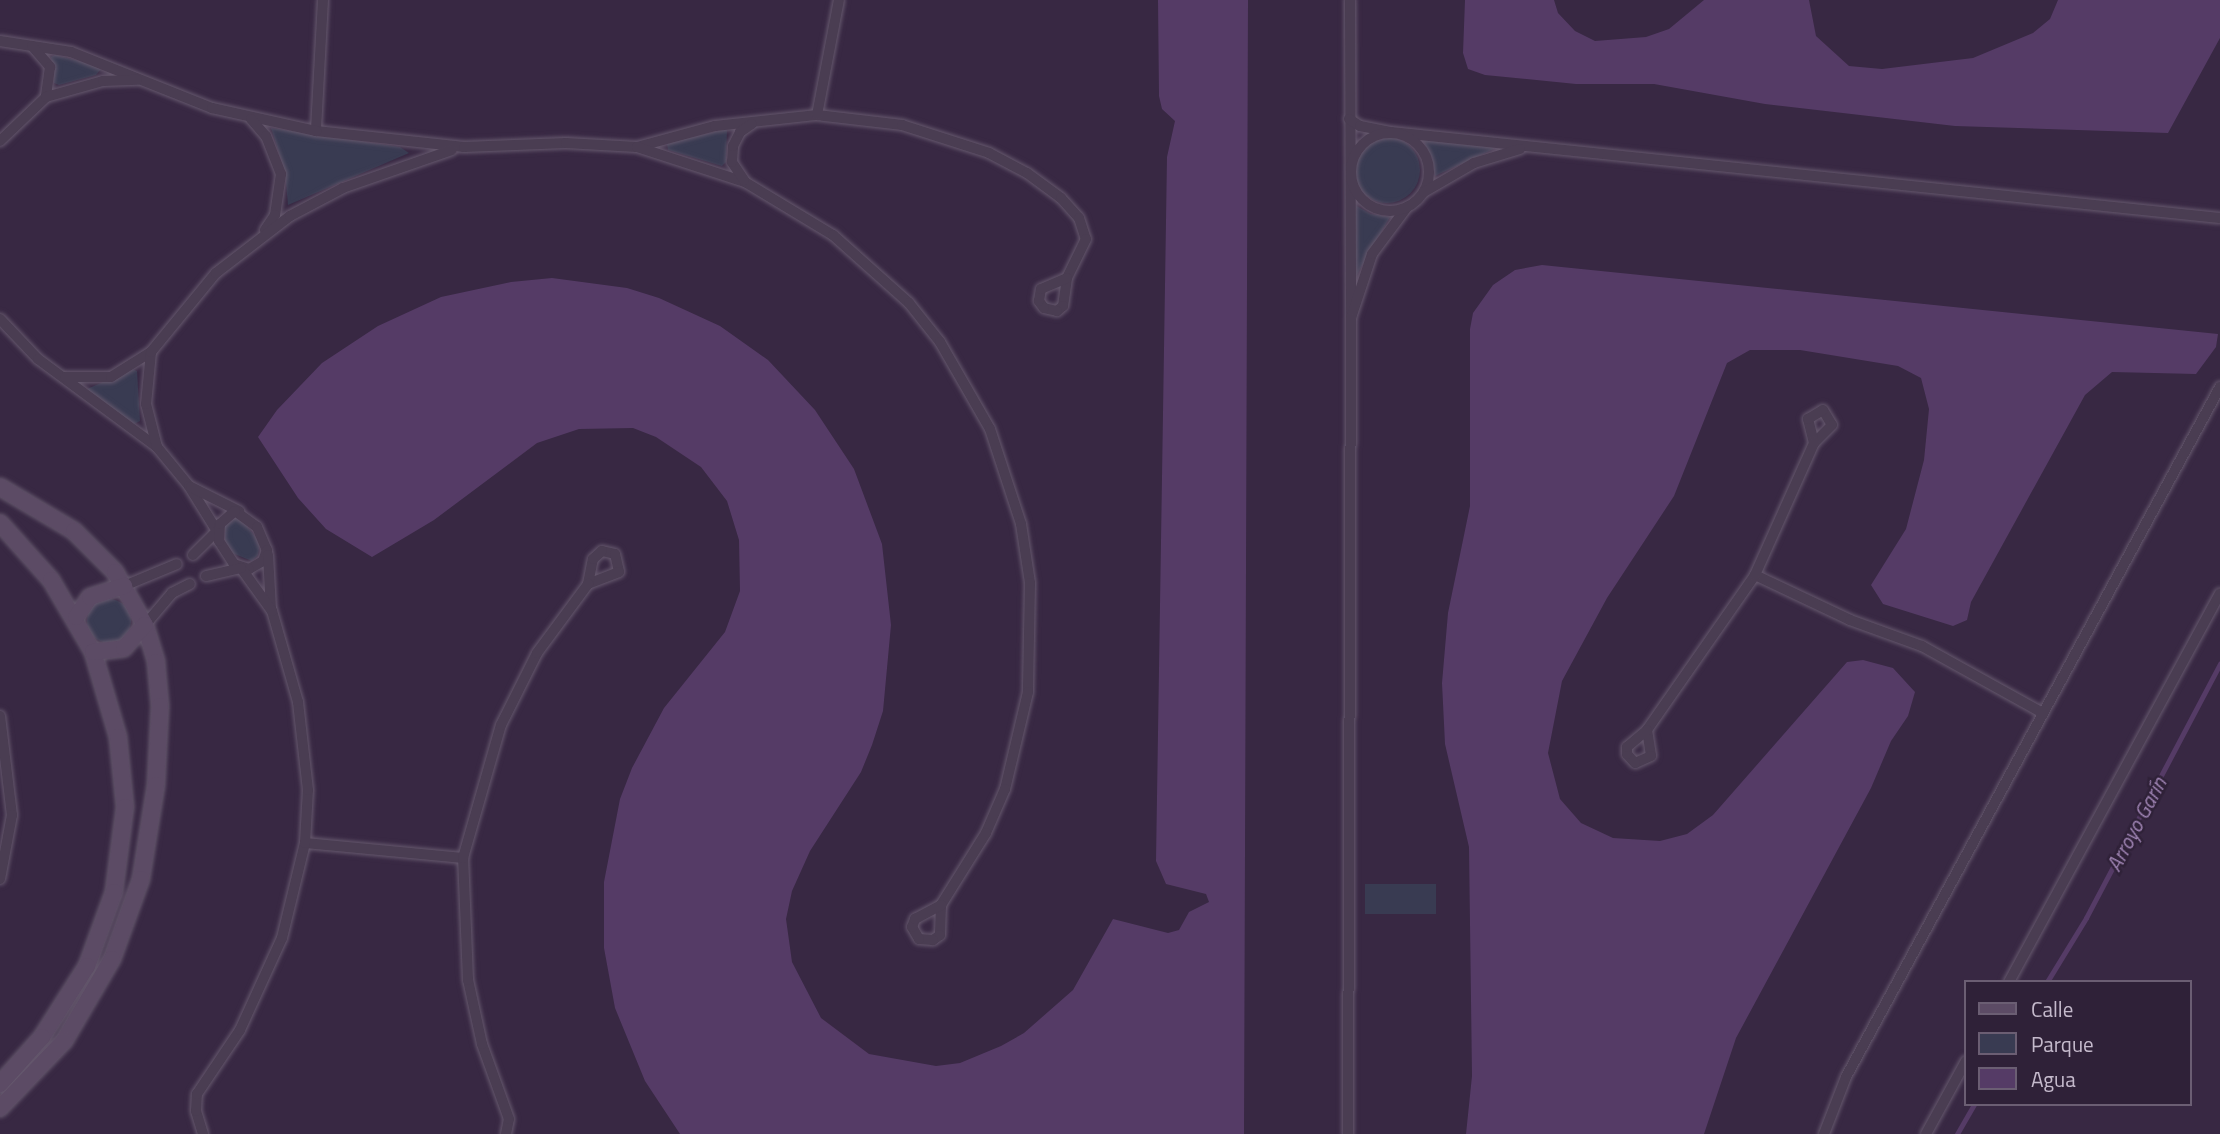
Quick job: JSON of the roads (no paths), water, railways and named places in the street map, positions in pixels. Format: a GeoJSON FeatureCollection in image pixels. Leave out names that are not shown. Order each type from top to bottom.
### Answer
{"type":"FeatureCollection","features":[{"type":"Feature","properties":{"kind":"street"},"geometry":{"type":"LineString","coordinates":[[316,131],[323,0]]}},
{"type":"Feature","properties":{"kind":"street"},"geometry":{"type":"LineString","coordinates":[[817,115],[839,0]]}},
{"type":"Feature","properties":{"kind":"street"},"geometry":{"type":"LineString","coordinates":[[1348,1134],[1350,0]]}},
{"type":"Feature","properties":{"kind":"street"},"geometry":{"type":"LineString","coordinates":[[0,41],[71,52],[251,119],[316,131],[464,147],[566,143],[637,147],[745,183],[834,235],[909,303],[968,387],[1010,485],[1030,583],[1028,692],[1005,789],[980,844],[941,905]]}},
{"type":"Feature","properties":{"kind":"street"},"geometry":{"type":"LineString","coordinates":[[30,44],[43,55],[50,67],[46,97]]}},
{"type":"Feature","properties":{"kind":"street"},"geometry":{"type":"LineString","coordinates":[[0,141],[46,97],[103,81],[143,80]]}},
{"type":"Feature","properties":{"kind":"street"},"geometry":{"type":"LineString","coordinates":[[637,147],[715,127],[817,115],[902,125],[941,135],[1027,173],[1060,198],[1085,230],[1085,248],[1067,278]]}},
{"type":"Feature","properties":{"kind":"street"},"geometry":{"type":"LineString","coordinates":[[251,119],[266,136],[281,174],[275,215],[262,235]]}},
{"type":"Feature","properties":{"kind":"street"},"geometry":{"type":"LineString","coordinates":[[1349,119],[1360,126],[1403,134],[1422,149],[1429,171],[1423,193]]}},
{"type":"Feature","properties":{"kind":"street"},"geometry":{"type":"LineString","coordinates":[[745,183],[732,162],[733,146],[740,132],[756,121]]}},
{"type":"Feature","properties":{"kind":"street"},"geometry":{"type":"LineString","coordinates":[[1407,207],[1380,211],[1358,196],[1350,170],[1352,158],[1368,139],[1391,132],[2220,218]]}},
{"type":"Feature","properties":{"kind":"street"},"geometry":{"type":"LineString","coordinates":[[65,377],[111,377],[150,352],[216,273],[262,235],[343,188],[432,154],[464,147]]}},
{"type":"Feature","properties":{"kind":"street"},"geometry":{"type":"LineString","coordinates":[[1351,318],[1372,254],[1407,207],[1423,193],[1486,158],[1544,147]]}},
{"type":"Feature","properties":{"kind":"street"},"geometry":{"type":"LineString","coordinates":[[0,319],[38,359],[157,447],[188,486],[217,531],[222,549],[241,568],[272,611],[289,657],[305,745],[305,843],[282,938],[266,980],[240,1030],[197,1094],[196,1111],[203,1134]]}},
{"type":"Feature","properties":{"kind":"street"},"geometry":{"type":"LineString","coordinates":[[150,352],[146,404],[157,447]]}},
{"type":"Feature","properties":{"kind":"street"},"geometry":{"type":"LineString","coordinates":[[1824,1134],[1846,1077],[2220,387]]}},
{"type":"Feature","properties":{"kind":"street"},"geometry":{"type":"LineString","coordinates":[[1647,730],[1755,575],[1814,443]]}},
{"type":"Feature","properties":{"kind":"street"},"geometry":{"type":"LineString","coordinates":[[188,486],[240,512],[257,527],[267,550],[272,611]]}},
{"type":"Feature","properties":{"kind":"street"},"geometry":{"type":"LineString","coordinates":[[0,488],[74,531],[98,552],[124,586],[145,625],[156,663],[160,706],[156,785],[141,879],[92,999],[64,1041],[0,1108]]}},
{"type":"Feature","properties":{"kind":"street"},"geometry":{"type":"LineString","coordinates":[[193,555],[217,531],[229,513],[240,512]]}},
{"type":"Feature","properties":{"kind":"street"},"geometry":{"type":"LineString","coordinates":[[0,523],[51,580],[76,617],[93,652],[105,681],[122,765],[125,807],[114,892],[102,930],[67,1002],[0,1084]]}},
{"type":"Feature","properties":{"kind":"street"},"geometry":{"type":"LineString","coordinates":[[206,576],[257,566],[267,550]]}},
{"type":"Feature","properties":{"kind":"street"},"geometry":{"type":"LineString","coordinates":[[76,617],[90,597],[177,564]]}},
{"type":"Feature","properties":{"kind":"street"},"geometry":{"type":"LineString","coordinates":[[160,572],[172,593]]}},
{"type":"Feature","properties":{"kind":"street"},"geometry":{"type":"LineString","coordinates":[[1755,575],[1850,620],[1922,646],[2043,713]]}},
{"type":"Feature","properties":{"kind":"street"},"geometry":{"type":"LineString","coordinates":[[93,652],[124,648],[172,593],[190,583]]}},
{"type":"Feature","properties":{"kind":"street"},"geometry":{"type":"LineString","coordinates":[[517,1134],[482,1044],[470,991],[463,940],[463,858],[501,725],[537,653],[588,584]]}},
{"type":"Feature","properties":{"kind":"street"},"geometry":{"type":"LineString","coordinates":[[2010,980],[2220,594]]}},
{"type":"Feature","properties":{"kind":"street"},"geometry":{"type":"LineString","coordinates":[[0,716],[12,815],[0,879]]}},
{"type":"Feature","properties":{"kind":"street"},"geometry":{"type":"LineString","coordinates":[[305,843],[463,858]]}},
{"type":"Feature","properties":{"kind":"street"},"geometry":{"type":"LineString","coordinates":[[1926,1134],[1965,1063]]}},
{"type":"Feature","properties":{"kind":"street"},"geometry":{"type":"LineString","coordinates":[[506,1134],[509,1119]]}},
{"type":"Feature","properties":{"kind":"water"},"geometry":{"type":"Polygon","coordinates":[[[1158,0],[1248,0],[1244,1134],[680,1134],[645,1081],[615,1008],[604,948],[604,882],[620,799],[632,768],[664,708],[725,632],[740,591],[739,540],[727,501],[701,467],[656,437],[633,428],[579,429],[537,443],[434,520],[372,557],[326,529],[298,498],[258,437],[277,410],[322,363],[378,326],[441,297],[511,282],[552,278],[627,288],[659,298],[720,326],[768,360],[815,410],[854,469],[882,544],[891,625],[883,711],[872,745],[861,772],[810,851],[792,891],[786,919],[792,962],[821,1018],[869,1054],[936,1066],[960,1063],[1001,1046],[1024,1033],[1073,990],[1113,919],[1168,933],[1179,930],[1189,912],[1209,902],[1206,894],[1166,884],[1156,861],[1167,157],[1175,121],[1162,109],[1159,96],[1158,0]]]}},
{"type":"Feature","properties":{"kind":"water"},"geometry":{"type":"Polygon","coordinates":[[[1465,0],[1554,0],[1558,13],[1575,31],[1595,41],[1646,37],[1669,29],[1704,0],[1809,0],[1816,36],[1849,66],[1882,69],[1973,58],[2033,33],[2050,19],[2058,0],[2220,0],[2220,38],[2168,133],[1955,126],[1765,104],[1654,84],[1576,84],[1485,75],[1468,69],[1463,53],[1465,0]]]}},
{"type":"Feature","properties":{"kind":"water"},"geometry":{"type":"Polygon","coordinates":[[[1542,265],[2218,334],[2216,347],[2196,374],[2112,372],[2085,395],[1971,602],[1967,620],[1953,626],[1883,604],[1871,585],[1906,529],[1924,460],[1929,409],[1921,378],[1898,366],[1800,350],[1750,350],[1727,363],[1674,496],[1607,598],[1562,681],[1548,753],[1560,799],[1581,823],[1613,838],[1660,841],[1687,834],[1713,815],[1847,662],[1863,660],[1893,668],[1915,692],[1908,716],[1891,741],[1871,788],[1736,1038],[1704,1134],[1466,1134],[1472,1076],[1469,847],[1445,744],[1442,683],[1448,613],[1470,506],[1470,329],[1473,313],[1493,285],[1515,270],[1542,265]]]}},
{"type":"Feature","properties":{"kind":"waterway","name":"Arroyo Garín"},"geometry":{"type":"LineString","coordinates":[[2048,980],[2086,918],[2220,664]]}},
{"type":"Feature","properties":{"kind":"waterway","name":"Arroyo Garín"},"geometry":{"type":"LineString","coordinates":[[1957,1134],[1973,1106]]}}]}
